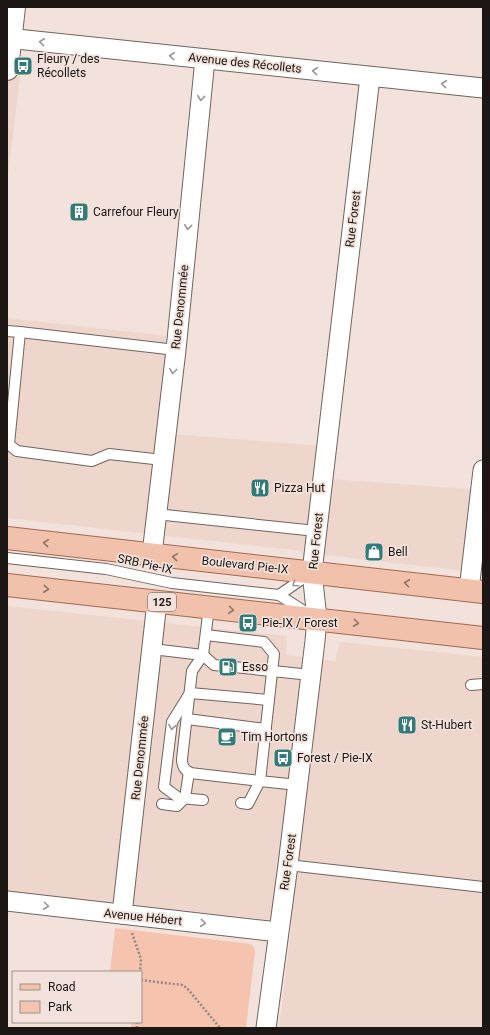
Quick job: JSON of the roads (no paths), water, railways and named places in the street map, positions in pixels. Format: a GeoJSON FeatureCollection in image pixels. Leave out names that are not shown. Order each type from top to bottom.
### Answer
{"type":"FeatureCollection","features":[{"type":"Feature","properties":{"kind":"main road","name":"Boulevard Pie-IX"},"geometry":{"type":"LineString","coordinates":[[7,538],[476,591]]}},
{"type":"Feature","properties":{"kind":"main road","name":"125"},"geometry":{"type":"LineString","coordinates":[[7,585],[483,638]]}},
{"type":"Feature","properties":{"kind":"street"},"geometry":{"type":"LineString","coordinates":[[7,69],[9,38],[14,7]]}},
{"type":"Feature","properties":{"kind":"street","name":"Avenue des Récollets"},"geometry":{"type":"LineString","coordinates":[[9,38],[483,88]]}},
{"type":"Feature","properties":{"kind":"street","name":"Rue Denommée"},"geometry":{"type":"LineString","coordinates":[[152,554],[176,350],[205,59]]}},
{"type":"Feature","properties":{"kind":"street","name":"Rue Forest"},"geometry":{"type":"LineString","coordinates":[[266,1028],[288,866],[311,675],[317,619],[312,572],[316,531],[370,77]]}},
{"type":"Feature","properties":{"kind":"street"},"geometry":{"type":"LineString","coordinates":[[476,591],[483,470]]}},
{"type":"Feature","properties":{"kind":"street","name":"Rue Denommée"},"geometry":{"type":"LineString","coordinates":[[124,915],[157,602]]}},
{"type":"Feature","properties":{"kind":"street","name":"Avenue Hébert"},"geometry":{"type":"LineString","coordinates":[[7,901],[278,932]]}},
{"type":"Feature","properties":{"kind":"lane"},"geometry":{"type":"LineString","coordinates":[[7,331],[176,350]]}},
{"type":"Feature","properties":{"kind":"lane"},"geometry":{"type":"LineString","coordinates":[[20,332],[8,443],[17,451],[92,461],[108,454],[163,460]]}},
{"type":"Feature","properties":{"kind":"lane"},"geometry":{"type":"LineString","coordinates":[[156,514],[316,531]]}},
{"type":"Feature","properties":{"kind":"lane","name":"SRB Pie-IX"},"geometry":{"type":"LineString","coordinates":[[7,558],[106,569],[172,583],[279,595],[317,619]]}},
{"type":"Feature","properties":{"kind":"lane"},"geometry":{"type":"LineString","coordinates":[[279,595],[312,572]]}},
{"type":"Feature","properties":{"kind":"lane"},"geometry":{"type":"LineString","coordinates":[[209,607],[204,654],[192,671],[182,762],[185,769],[189,772],[198,774],[298,785]]}},
{"type":"Feature","properties":{"kind":"lane"},"geometry":{"type":"LineString","coordinates":[[206,635],[264,642],[274,654],[260,781],[248,804],[241,803]]}},
{"type":"Feature","properties":{"kind":"lane"},"geometry":{"type":"LineString","coordinates":[[152,649],[204,654],[214,665],[311,675]]}},
{"type":"Feature","properties":{"kind":"lane"},"geometry":{"type":"LineString","coordinates":[[471,685],[483,684]]}},
{"type":"Feature","properties":{"kind":"lane"},"geometry":{"type":"LineString","coordinates":[[190,693],[269,700]]}},
{"type":"Feature","properties":{"kind":"lane"},"geometry":{"type":"LineString","coordinates":[[190,693],[172,722],[164,787],[179,798],[203,800]]}},
{"type":"Feature","properties":{"kind":"lane"},"geometry":{"type":"LineString","coordinates":[[186,719],[266,729]]}},
{"type":"Feature","properties":{"kind":"lane"},"geometry":{"type":"LineString","coordinates":[[162,804],[177,806],[185,798],[189,772]]}},
{"type":"Feature","properties":{"kind":"lane"},"geometry":{"type":"LineString","coordinates":[[288,866],[483,887]]}},
{"type":"Feature","properties":{"kind":"place","name":"Fleury / des Récollets"},"geometry":{"type":"Point","coordinates":[23,66]}},
{"type":"Feature","properties":{"kind":"place","name":"Carrefour Fleury"},"geometry":{"type":"Point","coordinates":[79,212]}},
{"type":"Feature","properties":{"kind":"place","name":"Pizza Hut"},"geometry":{"type":"Point","coordinates":[260,488]}},
{"type":"Feature","properties":{"kind":"place","name":"Bell"},"geometry":{"type":"Point","coordinates":[374,552]}},
{"type":"Feature","properties":{"kind":"place","name":"Pie-IX / Forest"},"geometry":{"type":"Point","coordinates":[248,623]}},
{"type":"Feature","properties":{"kind":"place","name":"Esso"},"geometry":{"type":"Point","coordinates":[228,667]}},
{"type":"Feature","properties":{"kind":"place","name":"St-Hubert"},"geometry":{"type":"Point","coordinates":[407,725]}},
{"type":"Feature","properties":{"kind":"place","name":"Tim Hortons"},"geometry":{"type":"Point","coordinates":[227,737]}},
{"type":"Feature","properties":{"kind":"place","name":"Forest / Pie-IX"},"geometry":{"type":"Point","coordinates":[283,758]}}]}
